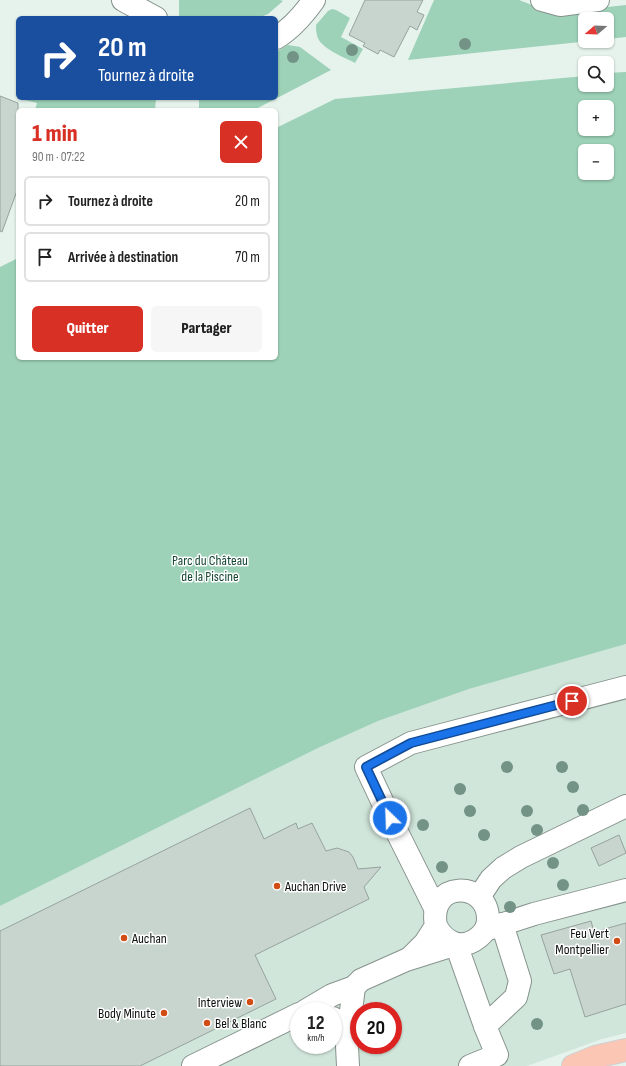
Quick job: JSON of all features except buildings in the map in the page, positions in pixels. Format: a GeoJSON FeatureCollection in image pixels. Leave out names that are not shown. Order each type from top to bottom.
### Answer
{"type":"FeatureCollection","features":[{"type":"Feature","properties":{"kind":"main road"},"geometry":{"type":"LineString","coordinates":[[574,1066],[595,1057],[626,1050]]}},
{"type":"Feature","properties":{"kind":"lane"},"geometry":{"type":"LineString","coordinates":[[123,0],[152,16]]}},
{"type":"Feature","properties":{"kind":"lane"},"geometry":{"type":"LineString","coordinates":[[542,0],[555,5],[598,0]]}},
{"type":"Feature","properties":{"kind":"lane"},"geometry":{"type":"LineString","coordinates":[[278,37],[285,33],[305,3]]}},
{"type":"Feature","properties":{"kind":"lane"},"geometry":{"type":"LineString","coordinates":[[470,1066],[497,1055],[485,1026],[456,944],[447,940],[440,934],[436,917],[366,767],[411,743],[626,687]]}},
{"type":"Feature","properties":{"kind":"lane"},"geometry":{"type":"LineString","coordinates":[[479,897],[491,879],[502,868],[521,857],[626,806]]}},
{"type":"Feature","properties":{"kind":"lane"},"geometry":{"type":"LineString","coordinates":[[411,957],[425,943],[436,917],[440,900],[446,894],[463,890],[472,892],[479,897],[488,912],[488,921],[493,927],[520,981],[516,998],[485,1026]]}},
{"type":"Feature","properties":{"kind":"lane"},"geometry":{"type":"LineString","coordinates":[[322,1002],[332,995],[354,987],[361,980],[411,957],[428,954],[456,944],[470,943],[493,927],[626,890]]}},
{"type":"Feature","properties":{"kind":"lane"},"geometry":{"type":"LineString","coordinates":[[342,1021],[350,1019],[354,987]]}},
{"type":"Feature","properties":{"kind":"lane"},"geometry":{"type":"LineString","coordinates":[[193,1066],[290,1020]]}},
{"type":"Feature","properties":{"kind":"lane"},"geometry":{"type":"LineString","coordinates":[[342,1037],[348,1066]]}},
{"type":"Feature","properties":{"kind":"shaded area"},"geometry":{"type":"Polygon","coordinates":[[[626,644],[626,1033],[602,1039],[527,1066],[0,1066],[0,906],[318,748],[378,721],[469,689],[626,644]]]}},
{"type":"Feature","properties":{"kind":"green space"},"geometry":{"type":"Polygon","coordinates":[[[179,0],[283,1],[268,14],[263,16],[179,16],[179,0]]]}},
{"type":"Feature","properties":{"kind":"green space"},"geometry":{"type":"Polygon","coordinates":[[[434,0],[519,0],[545,10],[560,12],[626,5],[626,37],[614,38],[614,12],[578,12],[578,42],[408,60],[434,0]]]}},
{"type":"Feature","properties":{"kind":"green space"},"geometry":{"type":"Polygon","coordinates":[[[332,9],[350,18],[341,37],[363,49],[355,63],[327,48],[319,40],[316,33],[316,25],[328,11],[332,9]]]}},
{"type":"Feature","properties":{"kind":"green space"},"geometry":{"type":"Polygon","coordinates":[[[288,45],[300,47],[331,70],[278,98],[278,51],[288,45]]]}},
{"type":"Feature","properties":{"kind":"green space","name":"Parc du Château de la Piscine"},"geometry":{"type":"Polygon","coordinates":[[[626,72],[626,644],[469,689],[378,721],[318,748],[0,906],[0,267],[16,259],[16,360],[278,360],[278,127],[335,99],[578,77],[578,92],[614,92],[614,73],[626,72]]]}},
{"type":"Feature","properties":{"kind":"green space"},"geometry":{"type":"Polygon","coordinates":[[[25,100],[156,100],[155,108],[36,108],[37,103],[25,100]]]}},
{"type":"Feature","properties":{"kind":"green space"},"geometry":{"type":"Polygon","coordinates":[[[199,100],[273,100],[258,108],[199,108],[199,100]]]}},
{"type":"Feature","properties":{"kind":"place","name":"Auchan Drive"},"geometry":{"type":"Point","coordinates":[277,886]}},
{"type":"Feature","properties":{"kind":"place","name":"Auchan"},"geometry":{"type":"Point","coordinates":[124,938]}},
{"type":"Feature","properties":{"kind":"place","name":"Feu Vert Montpellier"},"geometry":{"type":"Point","coordinates":[617,941]}},
{"type":"Feature","properties":{"kind":"place","name":"Interview"},"geometry":{"type":"Point","coordinates":[250,1002]}},
{"type":"Feature","properties":{"kind":"place","name":"Body Minute"},"geometry":{"type":"Point","coordinates":[164,1013]}},
{"type":"Feature","properties":{"kind":"place","name":"Bel & Blanc"},"geometry":{"type":"Point","coordinates":[207,1023]}},
{"type":"Feature","properties":{"kind":"route"},"geometry":{"type":"LineString","coordinates":[[390,818],[366,767],[411,743],[572,701]]}}]}
